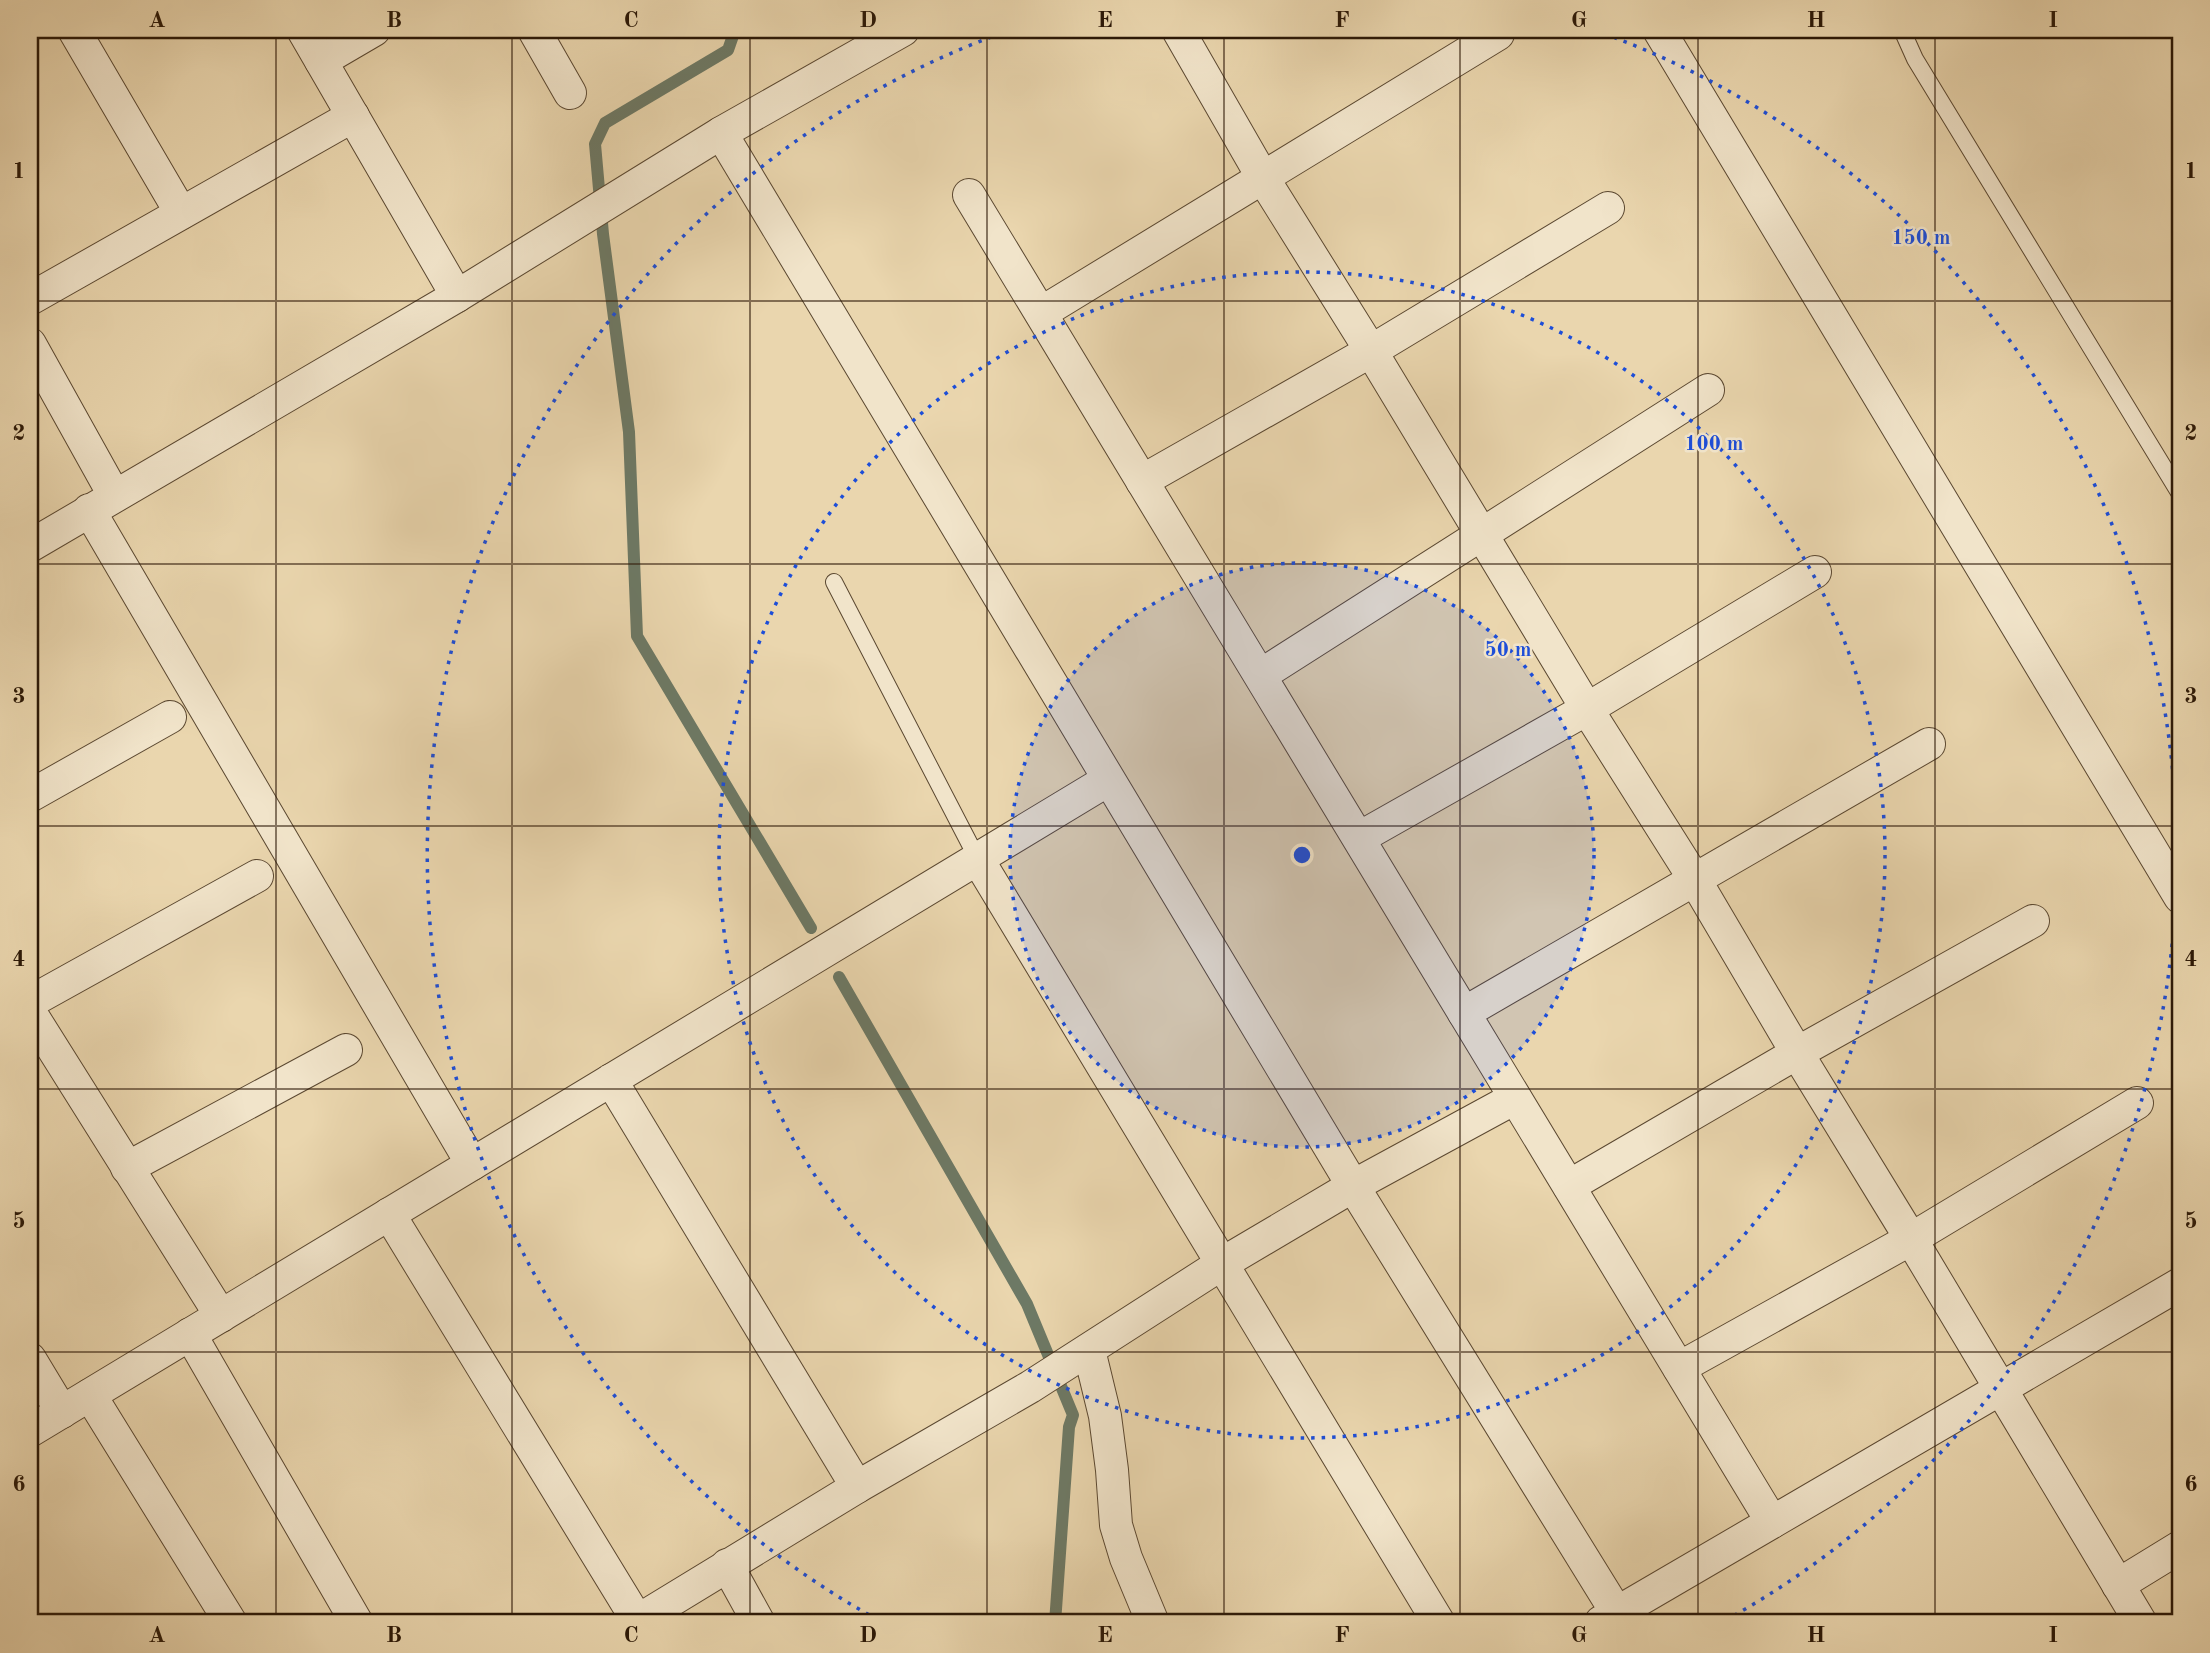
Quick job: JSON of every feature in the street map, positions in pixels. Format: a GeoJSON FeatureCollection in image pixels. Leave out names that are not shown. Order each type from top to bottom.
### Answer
{"type":"FeatureCollection","features":[{"type":"Feature","properties":{"kind":"street"},"geometry":{"type":"LineString","coordinates":[[74,30],[181,213]]}},
{"type":"Feature","properties":{"kind":"street"},"geometry":{"type":"LineString","coordinates":[[303,30],[457,296]]}},
{"type":"Feature","properties":{"kind":"street"},"geometry":{"type":"LineString","coordinates":[[321,61],[374,30]]}},
{"type":"Feature","properties":{"kind":"street"},"geometry":{"type":"LineString","coordinates":[[534,30],[570,93]]}},
{"type":"Feature","properties":{"kind":"street"},"geometry":{"type":"LineString","coordinates":[[30,546],[541,246],[721,133],[903,30]]}},
{"type":"Feature","properties":{"kind":"street"},"geometry":{"type":"LineString","coordinates":[[1178,30],[1263,178],[1587,709],[1695,880],[2141,1623]]}},
{"type":"Feature","properties":{"kind":"street"},"geometry":{"type":"LineString","coordinates":[[1659,30],[2180,897]]}},
{"type":"Feature","properties":{"kind":"street"},"geometry":{"type":"LineString","coordinates":[[1041,313],[1498,34]]}},
{"type":"Feature","properties":{"kind":"street"},"geometry":{"type":"LineString","coordinates":[[30,299],[353,116]]}},
{"type":"Feature","properties":{"kind":"street"},"geometry":{"type":"LineString","coordinates":[[721,133],[1353,1186],[1608,1618],[2180,1284]]}},
{"type":"Feature","properties":{"kind":"street"},"geometry":{"type":"LineString","coordinates":[[969,195],[1772,1522]]}},
{"type":"Feature","properties":{"kind":"street"},"geometry":{"type":"LineString","coordinates":[[1142,481],[1371,351],[1608,208]]}},
{"type":"Feature","properties":{"kind":"street"},"geometry":{"type":"LineString","coordinates":[[30,344],[102,503],[472,1164]]}},
{"type":"Feature","properties":{"kind":"street"},"geometry":{"type":"LineString","coordinates":[[1261,675],[1708,390]]}},
{"type":"Feature","properties":{"kind":"street"},"geometry":{"type":"LineString","coordinates":[[1359,838],[1587,709],[1815,572]]}},
{"type":"Feature","properties":{"kind":"street"},"geometry":{"type":"LineString","coordinates":[[30,796],[170,716]]}},
{"type":"Feature","properties":{"kind":"street"},"geometry":{"type":"LineString","coordinates":[[1464,1013],[1929,744]]}},
{"type":"Feature","properties":{"kind":"street"},"geometry":{"type":"LineString","coordinates":[[30,1431],[1108,780]]}},
{"type":"Feature","properties":{"kind":"street"},"geometry":{"type":"LineString","coordinates":[[977,858],[1438,1623]]}},
{"type":"Feature","properties":{"kind":"street"},"geometry":{"type":"LineString","coordinates":[[30,1002],[257,876]]}},
{"type":"Feature","properties":{"kind":"street"},"geometry":{"type":"LineString","coordinates":[[1569,1186],[1797,1053],[2033,921]]}},
{"type":"Feature","properties":{"kind":"street"},"geometry":{"type":"LineString","coordinates":[[30,1013],[221,1316]]}},
{"type":"Feature","properties":{"kind":"street"},"geometry":{"type":"LineString","coordinates":[[127,1168],[346,1050]]}},
{"type":"Feature","properties":{"kind":"street"},"geometry":{"type":"LineString","coordinates":[[611,1080],[857,1487]]}},
{"type":"Feature","properties":{"kind":"street"},"geometry":{"type":"LineString","coordinates":[[389,1214],[637,1623],[727,1565],[1030,1387],[1223,1263],[1353,1186],[1515,1098]]}},
{"type":"Feature","properties":{"kind":"street"},"geometry":{"type":"LineString","coordinates":[[1679,1368],[1911,1239],[2137,1103]]}},
{"type":"Feature","properties":{"kind":"street"},"geometry":{"type":"LineString","coordinates":[[190,1334],[357,1623]]}},
{"type":"Feature","properties":{"kind":"street"},"geometry":{"type":"LineString","coordinates":[[1081,1355],[1105,1416],[1116,1525],[1126,1558],[1153,1623]]}},
{"type":"Feature","properties":{"kind":"street"},"geometry":{"type":"LineString","coordinates":[[30,1359],[62,1412]]}},
{"type":"Feature","properties":{"kind":"street"},"geometry":{"type":"LineString","coordinates":[[90,1395],[231,1623]]}},
{"type":"Feature","properties":{"kind":"street"},"geometry":{"type":"LineString","coordinates":[[2118,1585],[2180,1547]]}},
{"type":"Feature","properties":{"kind":"street"},"geometry":{"type":"LineString","coordinates":[[727,1565],[760,1623]]}},
{"type":"Feature","properties":{"kind":"lane"},"geometry":{"type":"LineString","coordinates":[[1902,30],[1915,59],[2180,494]]}},
{"type":"Feature","properties":{"kind":"lane"},"geometry":{"type":"LineString","coordinates":[[834,582],[977,858]]}},
{"type":"Feature","properties":{"kind":"waterway"},"geometry":{"type":"LineString","coordinates":[[735,30],[728,50],[605,123],[595,144],[603,234],[629,432],[637,636],[811,928]]}},
{"type":"Feature","properties":{"kind":"waterway"},"geometry":{"type":"LineString","coordinates":[[839,977],[1027,1304],[1073,1415],[1069,1427],[1055,1623]]}}]}
